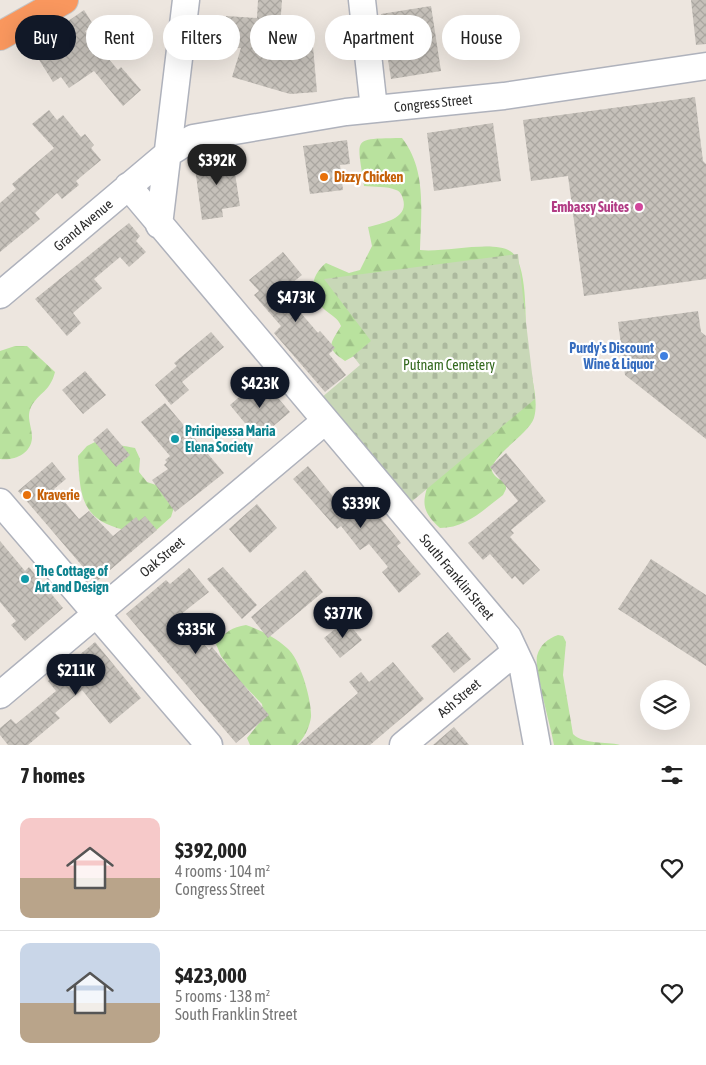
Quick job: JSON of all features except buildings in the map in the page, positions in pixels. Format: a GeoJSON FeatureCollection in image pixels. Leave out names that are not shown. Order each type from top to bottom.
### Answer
{"type":"FeatureCollection","features":[{"type":"Feature","properties":{"kind":"highway"},"geometry":{"type":"LineString","coordinates":[[0,36],[64,0]]}},
{"type":"Feature","properties":{"kind":"street"},"geometry":{"type":"LineString","coordinates":[[160,225],[166,155],[186,0]]}},
{"type":"Feature","properties":{"kind":"street"},"geometry":{"type":"LineString","coordinates":[[362,0],[374,109]]}},
{"type":"Feature","properties":{"kind":"street","name":"Congress Street"},"geometry":{"type":"LineString","coordinates":[[166,155],[193,138],[374,109],[504,96],[706,66]]}},
{"type":"Feature","properties":{"kind":"street","name":"Grand Avenue"},"geometry":{"type":"LineString","coordinates":[[0,295],[166,155]]}},
{"type":"Feature","properties":{"kind":"street","name":"South Franklin Street"},"geometry":{"type":"LineString","coordinates":[[128,186],[508,637],[522,669],[537,745]]}},
{"type":"Feature","properties":{"kind":"street","name":"Oak Street"},"geometry":{"type":"LineString","coordinates":[[0,695],[325,421]]}},
{"type":"Feature","properties":{"kind":"street"},"geometry":{"type":"LineString","coordinates":[[0,502],[209,745]]}},
{"type":"Feature","properties":{"kind":"street","name":"Ash Street"},"geometry":{"type":"LineString","coordinates":[[403,745],[515,652]]}},
{"type":"Feature","properties":{"kind":"green space","name":"Putnam Cemetery"},"geometry":{"type":"Polygon","coordinates":[[[402,138],[410,150],[419,177],[421,192],[420,250],[492,247],[510,251],[516,257],[525,295],[526,346],[536,401],[534,418],[531,424],[503,452],[493,465],[493,473],[506,483],[503,495],[466,522],[440,528],[429,516],[425,505],[426,493],[431,477],[372,341],[363,351],[345,361],[334,353],[331,345],[341,326],[320,304],[316,298],[313,286],[317,274],[326,263],[349,273],[360,270],[372,246],[368,227],[387,222],[398,216],[402,211],[404,206],[403,199],[399,191],[389,188],[364,186],[360,149],[361,144],[366,140],[402,138]]]}},
{"type":"Feature","properties":{"kind":"green space","name":"Putnam Cemetery"},"geometry":{"type":"Polygon","coordinates":[[[518,254],[535,399],[410,503],[321,398],[360,365],[353,356],[371,341],[324,279],[518,254]]]}},
{"type":"Feature","properties":{"kind":"green space"},"geometry":{"type":"Polygon","coordinates":[[[15,346],[27,346],[55,372],[50,384],[31,407],[29,418],[32,438],[29,448],[21,455],[11,459],[0,459],[0,351],[15,346]]]}},
{"type":"Feature","properties":{"kind":"green space"},"geometry":{"type":"Polygon","coordinates":[[[97,441],[135,448],[140,459],[139,472],[147,482],[159,486],[175,504],[171,517],[152,534],[110,526],[91,513],[82,494],[78,456],[87,446],[97,441]]]}},
{"type":"Feature","properties":{"kind":"green space"},"geometry":{"type":"Polygon","coordinates":[[[246,625],[283,644],[292,653],[301,670],[311,717],[306,732],[297,745],[250,745],[247,738],[264,717],[262,704],[236,677],[221,656],[216,644],[229,631],[246,625]]]}},
{"type":"Feature","properties":{"kind":"green space"},"geometry":{"type":"Polygon","coordinates":[[[558,635],[563,636],[566,642],[563,675],[573,734],[583,740],[620,745],[554,745],[540,685],[537,656],[544,643],[558,635]]]}},
{"type":"Feature","properties":{"kind":"place","name":"Dizzy Chicken"},"geometry":{"type":"Point","coordinates":[324,177]}},
{"type":"Feature","properties":{"kind":"place","name":"Embassy Suites"},"geometry":{"type":"Point","coordinates":[639,207]}},
{"type":"Feature","properties":{"kind":"place","name":"Purdy's Discount Wine & Liquor"},"geometry":{"type":"Point","coordinates":[664,356]}},
{"type":"Feature","properties":{"kind":"place","name":"Principessa Maria Elena Society"},"geometry":{"type":"Point","coordinates":[175,439]}},
{"type":"Feature","properties":{"kind":"place","name":"Kraverie"},"geometry":{"type":"Point","coordinates":[27,495]}},
{"type":"Feature","properties":{"kind":"place","name":"The Cottage of Art and Design"},"geometry":{"type":"Point","coordinates":[25,579]}}]}
